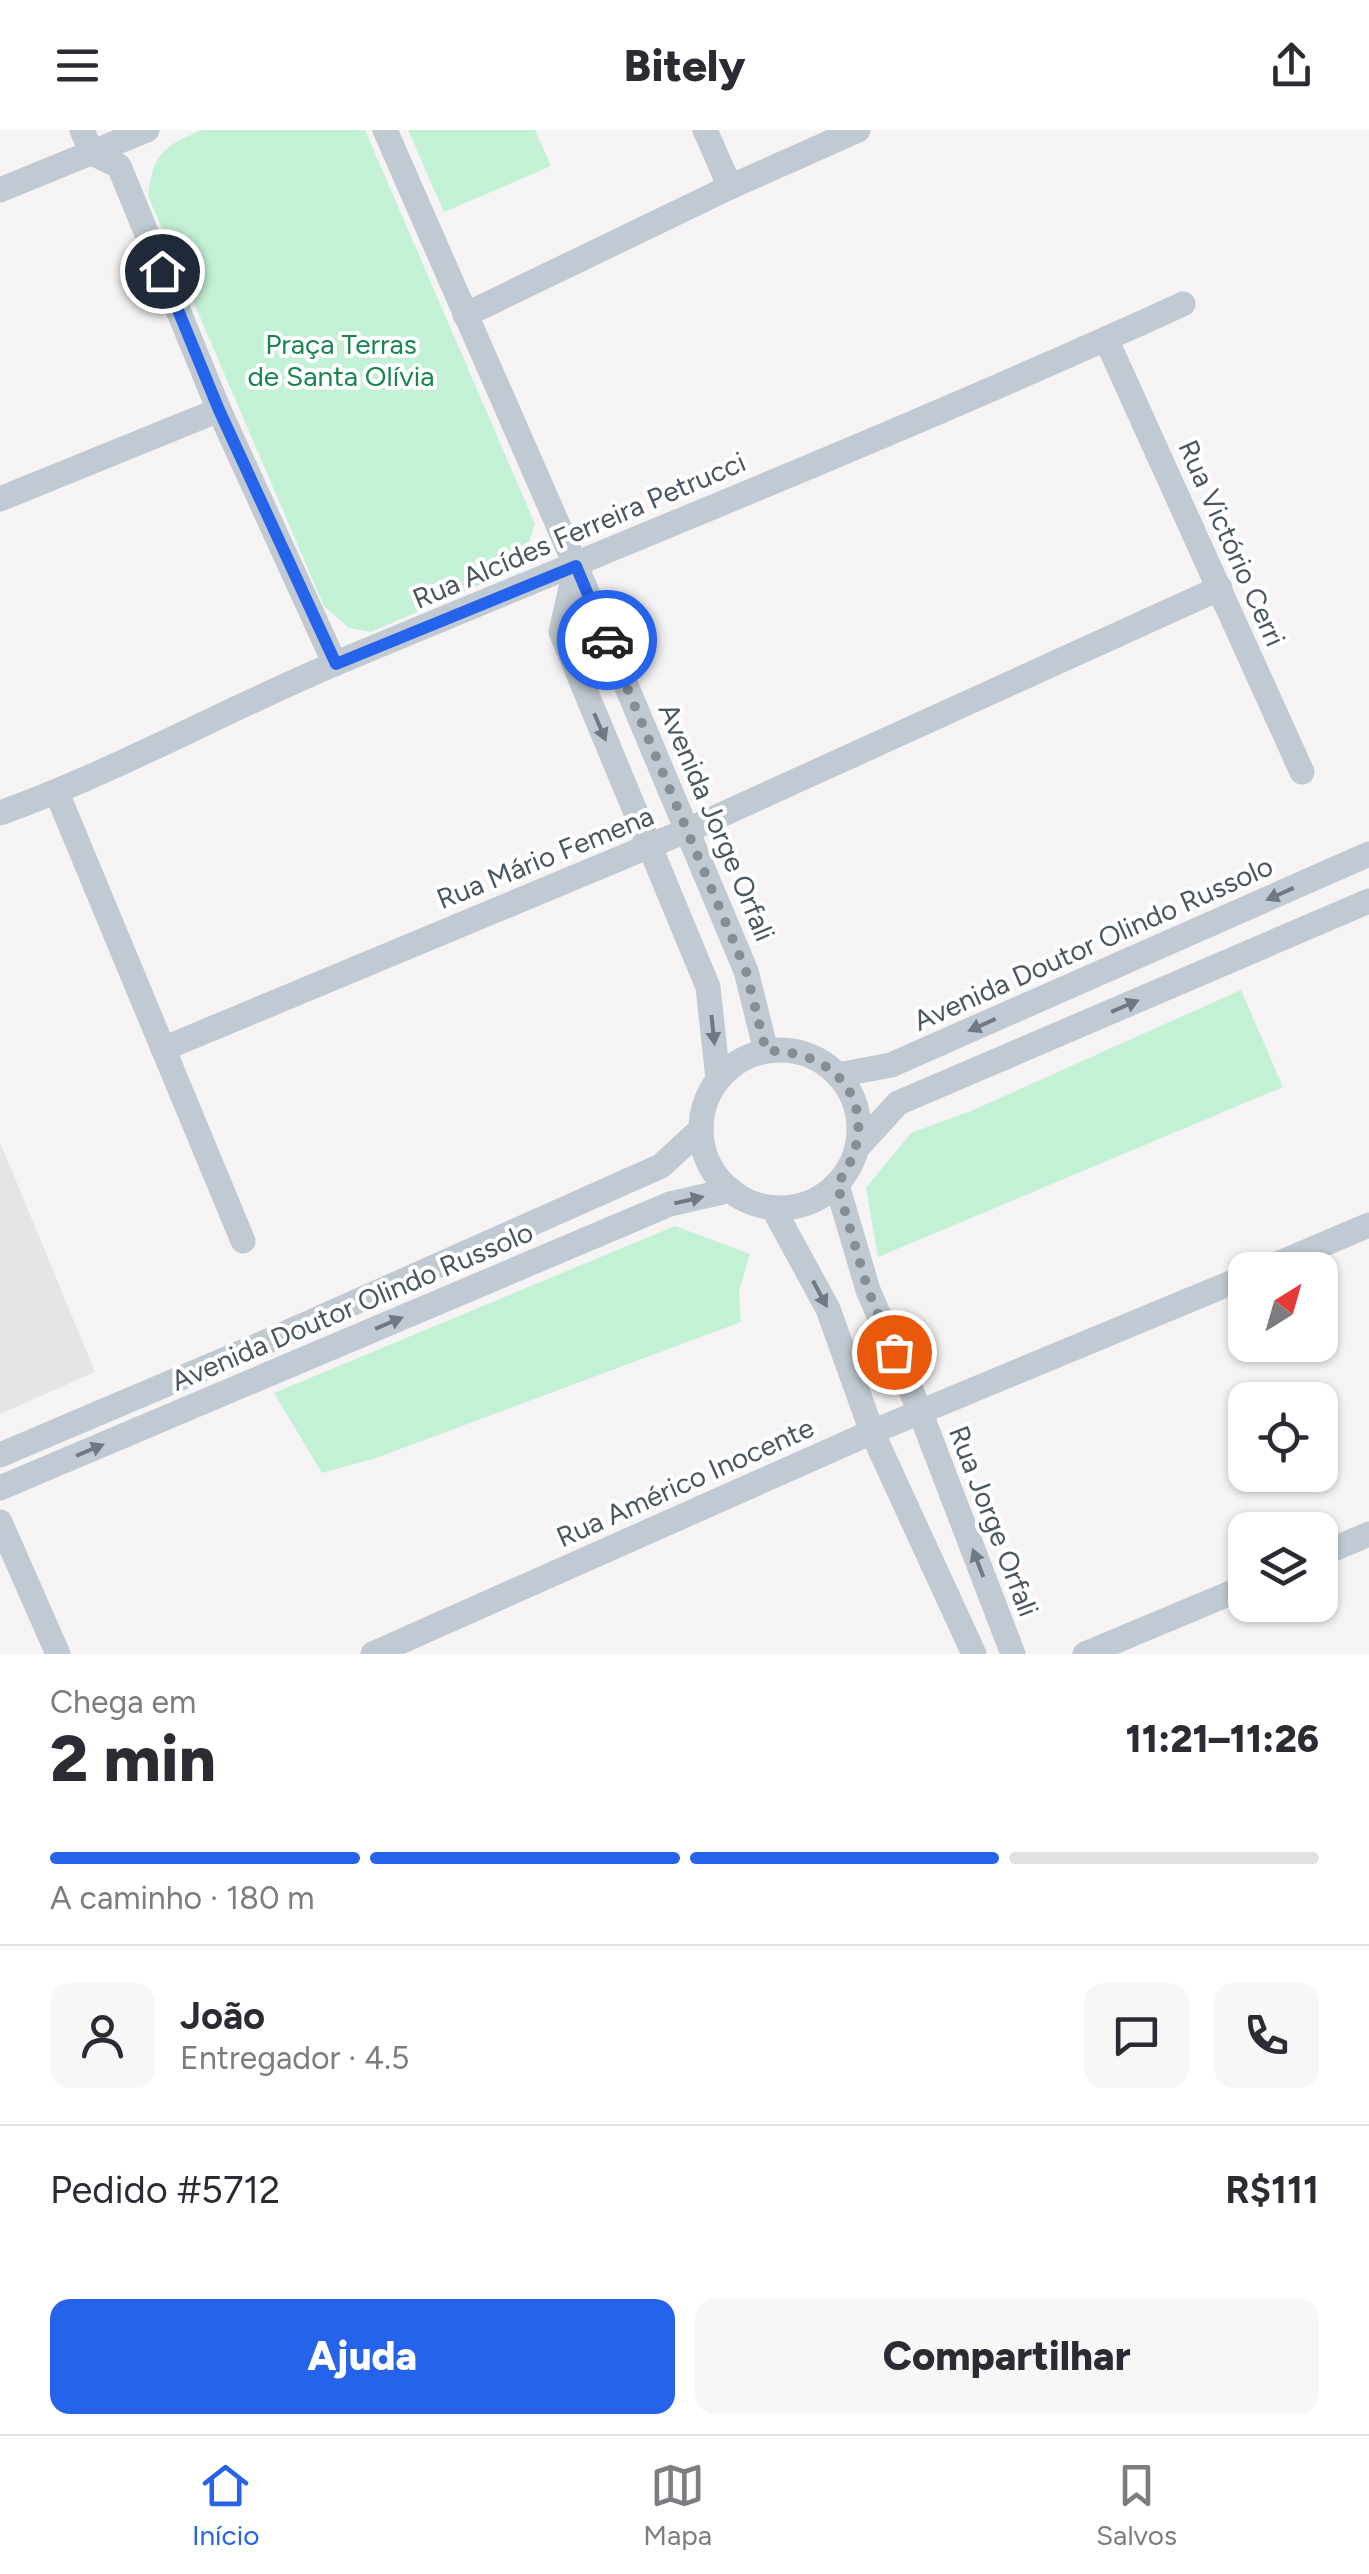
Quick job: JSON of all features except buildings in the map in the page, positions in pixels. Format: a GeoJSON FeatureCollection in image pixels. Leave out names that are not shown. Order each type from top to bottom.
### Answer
{"type":"FeatureCollection","features":[{"type":"Feature","properties":{"kind":"street"},"geometry":{"type":"LineString","coordinates":[[0,190],[87,142],[148,130]]}},
{"type":"Feature","properties":{"kind":"street","name":"Avenida Jorge Orfali"},"geometry":{"type":"LineString","coordinates":[[385,130],[688,830],[746,971],[766,1051]]}},
{"type":"Feature","properties":{"kind":"street"},"geometry":{"type":"LineString","coordinates":[[705,130],[730,186]]}},
{"type":"Feature","properties":{"kind":"street"},"geometry":{"type":"LineString","coordinates":[[465,315],[730,186],[858,130]]}},
{"type":"Feature","properties":{"kind":"street"},"geometry":{"type":"LineString","coordinates":[[87,142],[118,166],[219,410],[336,664]]}},
{"type":"Feature","properties":{"kind":"street","name":"Rua Alcídes Ferreira Petrucci"},"geometry":{"type":"LineString","coordinates":[[0,813],[56,793],[336,664],[576,566],[1183,304]]}},
{"type":"Feature","properties":{"kind":"street","name":"Rua Victório Cerri"},"geometry":{"type":"LineString","coordinates":[[1106,339],[1302,772]]}},
{"type":"Feature","properties":{"kind":"street"},"geometry":{"type":"LineString","coordinates":[[0,499],[219,410]]}},
{"type":"Feature","properties":{"kind":"street"},"geometry":{"type":"LineString","coordinates":[[576,566],[561,632],[708,987],[718,1080]]}},
{"type":"Feature","properties":{"kind":"street","name":"Rua Mário Femena"},"geometry":{"type":"LineString","coordinates":[[162,1048],[688,830],[1220,588]]}},
{"type":"Feature","properties":{"kind":"street"},"geometry":{"type":"LineString","coordinates":[[56,793],[242,1242]]}},
{"type":"Feature","properties":{"kind":"street","name":"Avenida Doutor Olindo Russolo"},"geometry":{"type":"LineString","coordinates":[[838,1075],[890,1065],[1369,854]]}},
{"type":"Feature","properties":{"kind":"street"},"geometry":{"type":"LineString","coordinates":[[857,1148],[898,1103],[1369,901]]}},
{"type":"Feature","properties":{"kind":"street"},"geometry":{"type":"LineString","coordinates":[[792,1050],[817,1059],[838,1075],[853,1097],[859,1122],[857,1148],[850,1168],[837,1184],[818,1198],[797,1206],[774,1208],[751,1202],[731,1190],[715,1173],[705,1152],[701,1129],[706,1103],[718,1080],[732,1066],[766,1051],[792,1050]]}},
{"type":"Feature","properties":{"kind":"street","name":"Avenida Doutor Olindo Russolo"},"geometry":{"type":"LineString","coordinates":[[0,1455],[661,1166],[701,1129]]}},
{"type":"Feature","properties":{"kind":"street","name":"Rua Jorge Orfali"},"geometry":{"type":"LineString","coordinates":[[837,1184],[868,1290],[921,1414],[1014,1654]]}},
{"type":"Feature","properties":{"kind":"street","name":"Avenida Doutor Olindo Russolo"},"geometry":{"type":"LineString","coordinates":[[0,1488],[670,1204],[731,1190]]}},
{"type":"Feature","properties":{"kind":"street"},"geometry":{"type":"LineString","coordinates":[[774,1208],[828,1309],[872,1432],[974,1654]]}},
{"type":"Feature","properties":{"kind":"street"},"geometry":{"type":"LineString","coordinates":[[1305,1252],[1369,1225]]}},
{"type":"Feature","properties":{"kind":"street","name":"Rua Américo Inocente"},"geometry":{"type":"LineString","coordinates":[[373,1654],[872,1432],[1228,1285]]}},
{"type":"Feature","properties":{"kind":"street"},"geometry":{"type":"LineString","coordinates":[[0,1522],[58,1654]]}},
{"type":"Feature","properties":{"kind":"street"},"geometry":{"type":"LineString","coordinates":[[1338,1547],[1369,1534]]}},
{"type":"Feature","properties":{"kind":"street"},"geometry":{"type":"LineString","coordinates":[[1085,1654],[1228,1593]]}},
{"type":"Feature","properties":{"kind":"shaded area"},"geometry":{"type":"Polygon","coordinates":[[[0,1142],[95,1372],[0,1414],[0,1142]]]}},
{"type":"Feature","properties":{"kind":"green space","name":"Praça Terras de Santa Olívia"},"geometry":{"type":"Polygon","coordinates":[[[201,130],[365,130],[535,524],[521,567],[371,632],[349,628],[324,606],[148,196],[153,170],[162,153],[201,130]]]}},
{"type":"Feature","properties":{"kind":"green space"},"geometry":{"type":"Polygon","coordinates":[[[408,130],[535,130],[551,166],[444,212],[408,130]]]}},
{"type":"Feature","properties":{"kind":"green space"},"geometry":{"type":"Polygon","coordinates":[[[1241,990],[1283,1087],[878,1257],[866,1188],[911,1133],[971,1111],[1241,990]]]}},
{"type":"Feature","properties":{"kind":"green space"},"geometry":{"type":"Polygon","coordinates":[[[675,1226],[750,1254],[739,1291],[741,1322],[376,1458],[322,1473],[274,1393],[675,1226]]]}},
{"type":"Feature","properties":{"kind":"way so far"},"geometry":{"type":"LineString","coordinates":[[607,640],[746,971],[766,1051],[792,1050],[817,1059],[838,1075],[853,1097],[859,1122],[857,1148],[850,1168],[837,1184],[868,1290],[894,1352]]}},
{"type":"Feature","properties":{"kind":"route"},"geometry":{"type":"LineString","coordinates":[[162,271],[219,410],[336,664],[576,566],[607,640]]}}]}
